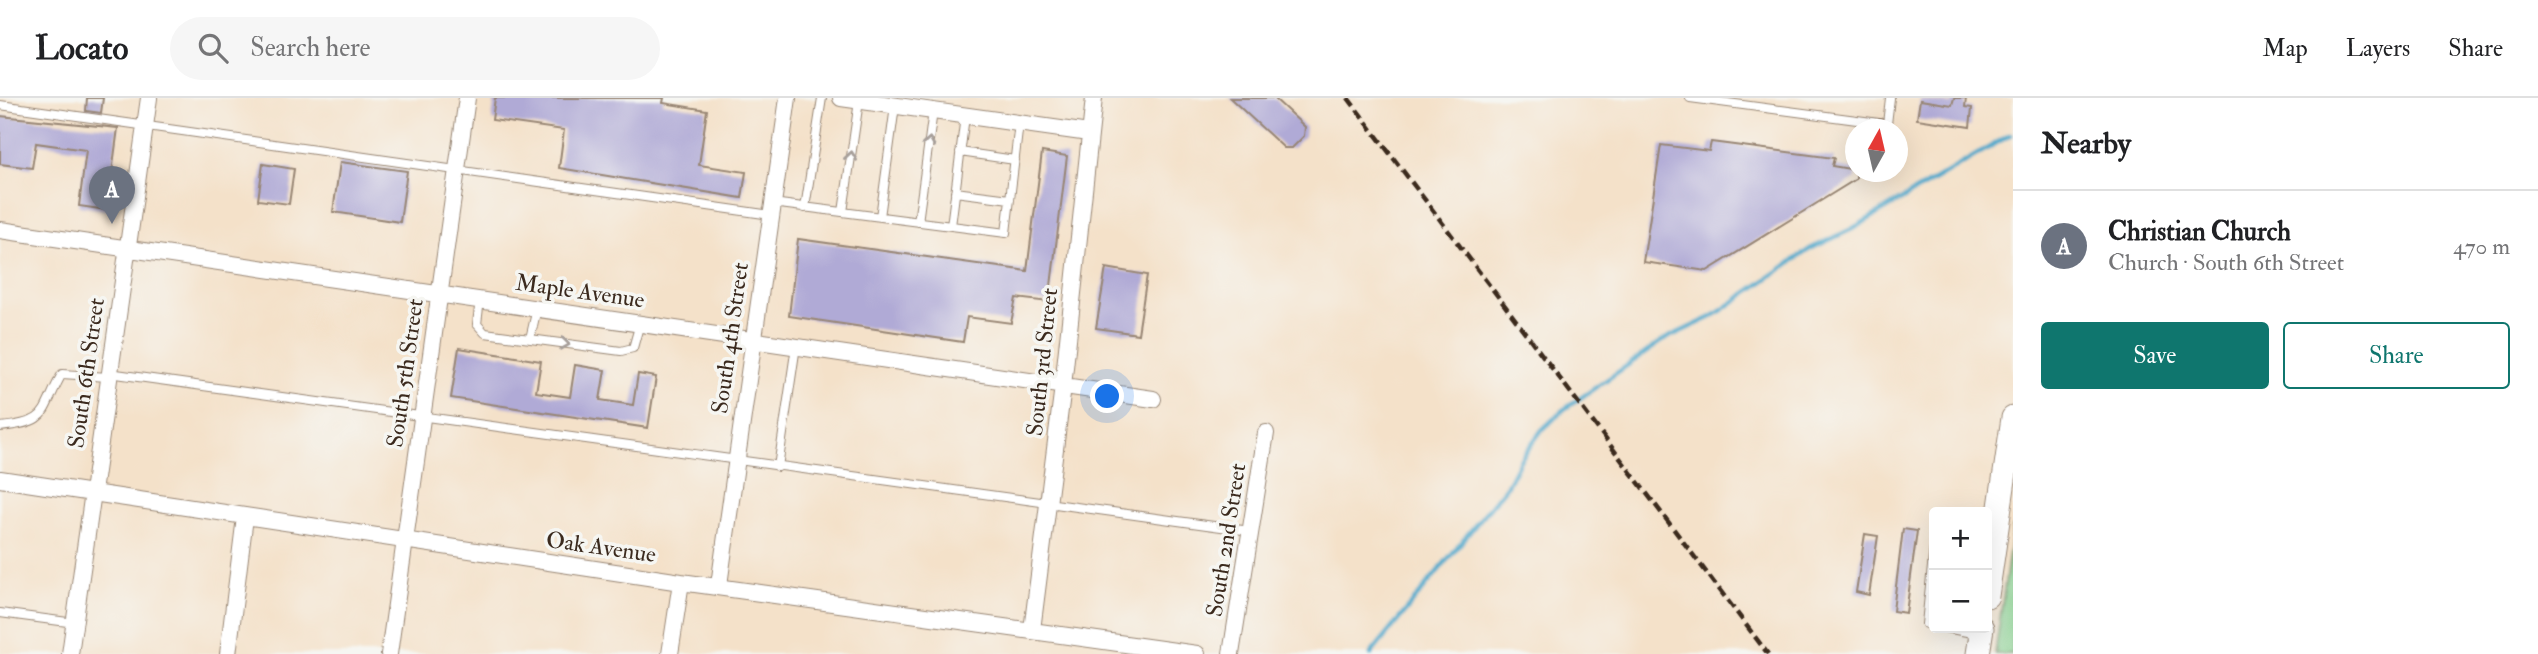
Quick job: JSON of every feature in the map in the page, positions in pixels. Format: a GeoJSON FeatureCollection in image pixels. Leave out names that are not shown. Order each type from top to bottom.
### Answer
{"type":"FeatureCollection","features":[{"type":"Feature","properties":{"kind":"main road"},"geometry":{"type":"LineString","coordinates":[[1991,570],[2013,418]]}},
{"type":"Feature","properties":{"kind":"street","name":"South 6th Street"},"geometry":{"type":"LineString","coordinates":[[70,654],[149,98]]}},
{"type":"Feature","properties":{"kind":"street","name":"South 5th Street"},"geometry":{"type":"LineString","coordinates":[[389,654],[467,98]]}},
{"type":"Feature","properties":{"kind":"street","name":"South 4th Street"},"geometry":{"type":"LineString","coordinates":[[719,585],[788,98]]}},
{"type":"Feature","properties":{"kind":"street"},"geometry":{"type":"LineString","coordinates":[[841,98],[895,106],[914,103],[933,111],[1089,133]]}},
{"type":"Feature","properties":{"kind":"street","name":"South 3rd Street"},"geometry":{"type":"LineString","coordinates":[[1032,630],[1063,386],[1094,98]]}},
{"type":"Feature","properties":{"kind":"street","name":"Maple Avenue"},"geometry":{"type":"LineString","coordinates":[[0,230],[1153,399]]}},
{"type":"Feature","properties":{"kind":"street","name":"South 2nd Street"},"geometry":{"type":"LineString","coordinates":[[1231,654],[1266,433]]}},
{"type":"Feature","properties":{"kind":"street","name":"Oak Avenue"},"geometry":{"type":"LineString","coordinates":[[0,479],[681,582],[719,585],[1032,630],[1112,648],[1197,654]]}},
{"type":"Feature","properties":{"kind":"street"},"geometry":{"type":"LineString","coordinates":[[228,654],[245,517]]}},
{"type":"Feature","properties":{"kind":"street"},"geometry":{"type":"LineString","coordinates":[[670,654],[681,582]]}},
{"type":"Feature","properties":{"kind":"lane"},"geometry":{"type":"LineString","coordinates":[[805,208],[821,98]]}},
{"type":"Feature","properties":{"kind":"lane"},"geometry":{"type":"LineString","coordinates":[[1690,98],[1744,101],[1887,124],[1890,98]]}},
{"type":"Feature","properties":{"kind":"lane"},"geometry":{"type":"LineString","coordinates":[[844,212],[859,101]]}},
{"type":"Feature","properties":{"kind":"lane"},"geometry":{"type":"LineString","coordinates":[[0,105],[457,170],[771,209],[805,208],[1006,233],[1019,123]]}},
{"type":"Feature","properties":{"kind":"lane"},"geometry":{"type":"LineString","coordinates":[[880,217],[895,106]]}},
{"type":"Feature","properties":{"kind":"lane"},"geometry":{"type":"LineString","coordinates":[[918,222],[933,111]]}},
{"type":"Feature","properties":{"kind":"lane"},"geometry":{"type":"LineString","coordinates":[[951,226],[965,116]]}},
{"type":"Feature","properties":{"kind":"lane"},"geometry":{"type":"LineString","coordinates":[[960,152],[1015,160]]}},
{"type":"Feature","properties":{"kind":"lane"},"geometry":{"type":"LineString","coordinates":[[955,192],[1010,200]]}},
{"type":"Feature","properties":{"kind":"lane"},"geometry":{"type":"LineString","coordinates":[[480,299],[477,324],[485,333],[621,351],[634,348],[640,323]]}},
{"type":"Feature","properties":{"kind":"lane"},"geometry":{"type":"LineString","coordinates":[[530,339],[537,308]]}},
{"type":"Feature","properties":{"kind":"lane"},"geometry":{"type":"LineString","coordinates":[[778,467],[796,345]]}},
{"type":"Feature","properties":{"kind":"lane"},"geometry":{"type":"LineString","coordinates":[[0,427],[28,424],[46,412],[62,374],[109,375],[1250,531]]}},
{"type":"Feature","properties":{"kind":"lane"},"geometry":{"type":"LineString","coordinates":[[1929,595],[1926,624],[1929,625]]}},
{"type":"Feature","properties":{"kind":"lane"},"geometry":{"type":"LineString","coordinates":[[0,613],[75,623]]}},
{"type":"Feature","properties":{"kind":"lane"},"geometry":{"type":"LineString","coordinates":[[1961,633],[1980,639]]}},
{"type":"Feature","properties":{"kind":"green space"},"geometry":{"type":"Polygon","coordinates":[[[2013,526],[2013,654],[1995,654],[2013,526]]]}},
{"type":"Feature","properties":{"kind":"building"},"geometry":{"type":"Polygon","coordinates":[[[87,98],[103,98],[101,113],[86,111],[87,98]]]}},
{"type":"Feature","properties":{"kind":"building"},"geometry":{"type":"Polygon","coordinates":[[[495,98],[664,98],[663,103],[707,110],[699,165],[746,172],[742,198],[559,168],[564,130],[492,120],[495,98]]]}},
{"type":"Feature","properties":{"kind":"building"},"geometry":{"type":"Polygon","coordinates":[[[1230,98],[1274,98],[1305,127],[1304,136],[1292,148],[1284,148],[1230,98]]]}},
{"type":"Feature","properties":{"kind":"building"},"geometry":{"type":"Polygon","coordinates":[[[1954,98],[1966,98],[1965,107],[1972,108],[1970,127],[1917,119],[1920,100],[1952,105],[1954,98]]]}},
{"type":"Feature","properties":{"kind":"building"},"geometry":{"type":"Polygon","coordinates":[[[0,116],[118,128],[107,210],[79,206],[86,150],[36,143],[32,168],[0,164],[0,116]]]}},
{"type":"Feature","properties":{"kind":"building"},"geometry":{"type":"Polygon","coordinates":[[[1711,142],[1834,158],[1832,166],[1845,168],[1845,182],[1851,182],[1707,271],[1643,262],[1661,145],[1709,151],[1711,142]]]}},
{"type":"Feature","properties":{"kind":"building"},"geometry":{"type":"Polygon","coordinates":[[[1042,152],[1067,156],[1049,302],[1016,298],[1011,323],[967,317],[963,342],[789,316],[798,239],[1027,271],[1042,152]]]}},
{"type":"Feature","properties":{"kind":"building"},"geometry":{"type":"Polygon","coordinates":[[[340,162],[407,171],[400,222],[333,212],[340,162]]]}},
{"type":"Feature","properties":{"kind":"building"},"geometry":{"type":"Polygon","coordinates":[[[263,164],[294,169],[289,204],[258,200],[263,164]]]}},
{"type":"Feature","properties":{"kind":"building"},"geometry":{"type":"Polygon","coordinates":[[[1106,268],[1147,275],[1138,334],[1096,328],[1106,268]]]}},
{"type":"Feature","properties":{"kind":"building"},"geometry":{"type":"Polygon","coordinates":[[[459,348],[541,361],[536,392],[570,397],[575,365],[605,370],[600,400],[633,405],[638,374],[656,377],[648,428],[451,398],[459,348]]]}},
{"type":"Feature","properties":{"kind":"building"},"geometry":{"type":"Polygon","coordinates":[[[1903,529],[1917,531],[1906,613],[1893,611],[1903,529]]]}},
{"type":"Feature","properties":{"kind":"building"},"geometry":{"type":"Polygon","coordinates":[[[1865,534],[1878,536],[1869,595],[1856,592],[1865,534]]]}},
{"type":"Feature","properties":{"kind":"waterway"},"geometry":{"type":"LineString","coordinates":[[1371,654],[1506,487],[1520,460],[1541,431],[1563,410],[1667,338],[1712,317],[1810,249],[1852,229],[2010,135]]}},
{"type":"Feature","properties":{"kind":"railway"},"geometry":{"type":"LineString","coordinates":[[1348,98],[1768,654]]}},
{"type":"Feature","properties":{"kind":"place","name":"Christian Church"},"geometry":{"type":"Point","coordinates":[112,224]}}]}
